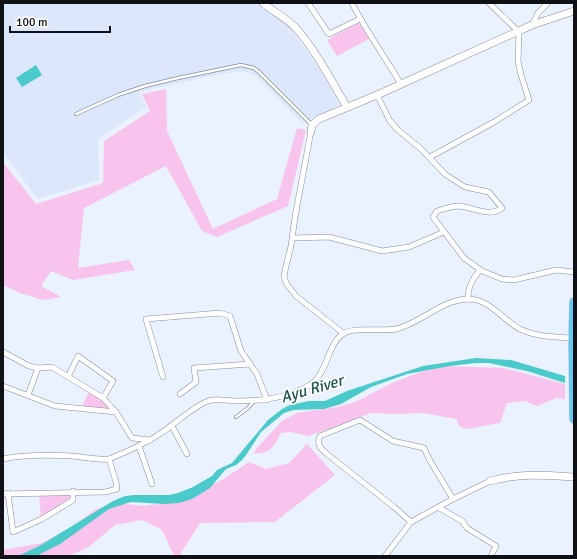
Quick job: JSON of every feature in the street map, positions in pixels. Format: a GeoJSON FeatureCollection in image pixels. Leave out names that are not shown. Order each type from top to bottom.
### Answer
{"type":"FeatureCollection","features":[{"type":"Feature","properties":{"kind":"highway"},"geometry":{"type":"LineString","coordinates":[[574,302],[574,419]]}},
{"type":"Feature","properties":{"kind":"street"},"geometry":{"type":"LineString","coordinates":[[263,3],[289,22],[307,42],[346,107]]}},
{"type":"Feature","properties":{"kind":"street"},"geometry":{"type":"LineString","coordinates":[[308,3],[329,34],[360,19]]}},
{"type":"Feature","properties":{"kind":"street"},"geometry":{"type":"LineString","coordinates":[[352,3],[360,19],[401,84]]}},
{"type":"Feature","properties":{"kind":"street"},"geometry":{"type":"LineString","coordinates":[[430,157],[494,122],[529,100],[518,61],[519,32],[489,3]]}},
{"type":"Feature","properties":{"kind":"street"},"geometry":{"type":"LineString","coordinates":[[532,25],[538,13],[548,3]]}},
{"type":"Feature","properties":{"kind":"street"},"geometry":{"type":"LineString","coordinates":[[344,333],[296,296],[286,283],[284,276],[293,238],[294,217],[311,128],[319,119],[377,95],[532,25],[574,11]]}},
{"type":"Feature","properties":{"kind":"street"},"geometry":{"type":"LineString","coordinates":[[377,95],[390,121],[398,130],[430,157],[452,180],[465,186],[489,192],[502,208],[499,211],[480,212],[458,206],[437,211],[433,217],[464,258],[480,270],[502,278],[514,280],[556,270],[574,272]]}},
{"type":"Feature","properties":{"kind":"street"},"geometry":{"type":"LineString","coordinates":[[293,238],[329,238],[382,251],[409,248],[444,232]]}},
{"type":"Feature","properties":{"kind":"street"},"geometry":{"type":"LineString","coordinates":[[468,299],[467,294],[469,286],[473,278],[480,270]]}},
{"type":"Feature","properties":{"kind":"street"},"geometry":{"type":"LineString","coordinates":[[3,459],[71,456],[102,460],[109,459],[150,440],[209,400],[267,400],[302,388],[314,382],[323,370],[336,342],[344,333],[354,331],[395,330],[453,302],[468,299],[475,300],[488,304],[519,329],[544,337],[573,338]]}},
{"type":"Feature","properties":{"kind":"street"},"geometry":{"type":"LineString","coordinates":[[163,377],[146,319],[220,314],[230,316],[241,351],[258,374],[267,400]]}},
{"type":"Feature","properties":{"kind":"street"},"geometry":{"type":"LineString","coordinates":[[3,352],[29,366],[38,368],[52,366],[103,398],[116,412],[132,438],[150,440]]}},
{"type":"Feature","properties":{"kind":"street"},"geometry":{"type":"LineString","coordinates":[[68,377],[78,356],[114,381],[103,398]]}},
{"type":"Feature","properties":{"kind":"street"},"geometry":{"type":"LineString","coordinates":[[180,394],[196,382],[194,368],[250,364]]}},
{"type":"Feature","properties":{"kind":"street"},"geometry":{"type":"LineString","coordinates":[[28,395],[38,368]]}},
{"type":"Feature","properties":{"kind":"street"},"geometry":{"type":"LineString","coordinates":[[3,386],[55,406],[116,412]]}},
{"type":"Feature","properties":{"kind":"street"},"geometry":{"type":"LineString","coordinates":[[410,522],[394,507],[327,454],[318,444],[320,436],[360,420],[393,441],[424,448],[453,499]]}},
{"type":"Feature","properties":{"kind":"street"},"geometry":{"type":"LineString","coordinates":[[172,426],[187,454]]}},
{"type":"Feature","properties":{"kind":"street"},"geometry":{"type":"LineString","coordinates":[[139,446],[152,484]]}},
{"type":"Feature","properties":{"kind":"street"},"geometry":{"type":"LineString","coordinates":[[73,491],[73,500],[42,519],[13,532],[5,494],[73,491],[105,492],[117,490],[109,459]]}},
{"type":"Feature","properties":{"kind":"street"},"geometry":{"type":"LineString","coordinates":[[385,556],[410,522],[490,481],[523,474],[574,477]]}},
{"type":"Feature","properties":{"kind":"street"},"geometry":{"type":"LineString","coordinates":[[438,507],[462,521],[466,528],[496,546],[490,556]]}},
{"type":"Feature","properties":{"kind":"lane"},"geometry":{"type":"LineString","coordinates":[[76,114],[118,95],[145,86],[241,65],[254,68],[259,72],[311,128]]}},
{"type":"Feature","properties":{"kind":"lane"},"geometry":{"type":"LineString","coordinates":[[236,417],[248,408],[254,401]]}},
{"type":"Feature","properties":{"kind":"shaded area"},"geometry":{"type":"Polygon","coordinates":[[[3,3],[256,3],[290,27],[322,73],[340,105],[303,124],[256,76],[247,72],[234,72],[211,76],[139,92],[146,107],[98,139],[99,180],[38,199],[5,156],[3,142],[3,3]]]}},
{"type":"Feature","properties":{"kind":"shaded area"},"geometry":{"type":"Polygon","coordinates":[[[359,23],[369,39],[337,56],[327,40],[359,23]]]}},
{"type":"Feature","properties":{"kind":"shaded area"},"geometry":{"type":"Polygon","coordinates":[[[36,65],[42,75],[22,87],[16,78],[36,65]]]}},
{"type":"Feature","properties":{"kind":"shaded area"},"geometry":{"type":"Polygon","coordinates":[[[166,89],[167,131],[213,229],[277,199],[297,128],[306,130],[288,206],[217,237],[202,231],[166,166],[84,208],[78,268],[129,260],[135,270],[73,280],[51,271],[41,286],[61,297],[43,300],[20,293],[3,285],[3,162],[36,204],[103,183],[104,141],[150,111],[142,94],[166,89]]]}},
{"type":"Feature","properties":{"kind":"shaded area"},"geometry":{"type":"Polygon","coordinates":[[[476,358],[511,360],[565,376],[565,383],[527,371],[489,363],[476,363],[407,374],[371,387],[341,404],[324,409],[293,410],[284,413],[261,432],[242,460],[236,465],[226,469],[210,488],[192,499],[179,503],[164,504],[131,502],[109,509],[60,544],[36,556],[18,556],[41,545],[113,501],[125,496],[169,495],[193,487],[212,476],[217,470],[232,463],[268,420],[282,409],[290,405],[309,401],[325,401],[347,391],[423,366],[476,358]]]}},
{"type":"Feature","properties":{"kind":"shaded area"},"geometry":{"type":"Polygon","coordinates":[[[446,366],[503,368],[565,384],[565,399],[556,398],[538,406],[524,401],[507,403],[500,423],[467,429],[460,427],[456,419],[424,413],[371,413],[308,436],[291,432],[281,433],[271,449],[254,454],[256,449],[282,421],[297,413],[353,403],[392,383],[421,372],[446,366]]]}},
{"type":"Feature","properties":{"kind":"shaded area"},"geometry":{"type":"Polygon","coordinates":[[[89,391],[103,398],[116,412],[82,407],[89,391]]]}},
{"type":"Feature","properties":{"kind":"shaded area"},"geometry":{"type":"Polygon","coordinates":[[[307,444],[335,475],[275,522],[200,523],[179,556],[174,556],[162,530],[142,520],[115,525],[89,547],[68,556],[3,556],[3,550],[42,543],[72,527],[96,509],[118,503],[144,506],[178,501],[222,480],[249,462],[266,469],[289,463],[307,444]]]}},
{"type":"Feature","properties":{"kind":"shaded area"},"geometry":{"type":"Polygon","coordinates":[[[73,491],[73,500],[41,519],[39,492],[73,491]]]}},
{"type":"Feature","properties":{"kind":"water label","name":"Ayu River"},"geometry":{"type":"Point","coordinates":[312,389]}}]}
